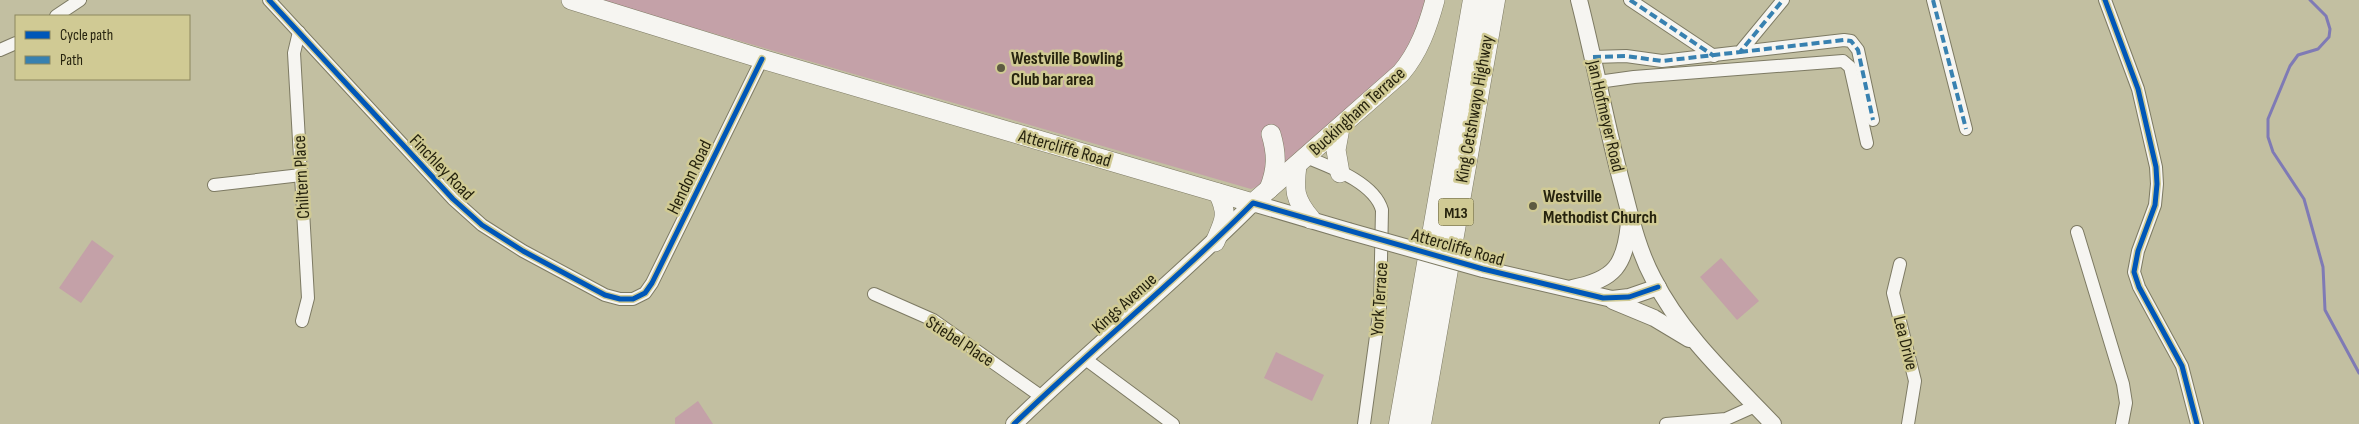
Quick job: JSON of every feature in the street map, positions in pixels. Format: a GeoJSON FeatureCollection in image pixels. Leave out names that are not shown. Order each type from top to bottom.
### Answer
{"type":"FeatureCollection","features":[{"type":"Feature","properties":{"kind":"highway","name":"King Cetshwayo Highway"},"geometry":{"type":"LineString","coordinates":[[1401,424],[1474,0]]}},
{"type":"Feature","properties":{"kind":"highway","name":"King Cetshwayo Highway"},"geometry":{"type":"LineString","coordinates":[[1419,424],[1493,0]]}},
{"type":"Feature","properties":{"kind":"main road","name":"Attercliffe Road"},"geometry":{"type":"LineString","coordinates":[[571,0],[598,4],[762,59],[1254,203]]}},
{"type":"Feature","properties":{"kind":"main road","name":"Buckingham Terrace"},"geometry":{"type":"LineString","coordinates":[[1254,203],[1391,83],[1408,65],[1424,35],[1435,0]]}},
{"type":"Feature","properties":{"kind":"main road"},"geometry":{"type":"LineString","coordinates":[[1340,128],[1336,150],[1340,173]]}},
{"type":"Feature","properties":{"kind":"main road"},"geometry":{"type":"LineString","coordinates":[[1270,189],[1277,162],[1271,134]]}},
{"type":"Feature","properties":{"kind":"main road"},"geometry":{"type":"LineString","coordinates":[[1301,161],[1296,193],[1300,205],[1311,219]]}},
{"type":"Feature","properties":{"kind":"main road"},"geometry":{"type":"LineString","coordinates":[[1215,242],[1225,215],[1225,209],[1218,193]]}},
{"type":"Feature","properties":{"kind":"street"},"geometry":{"type":"LineString","coordinates":[[58,15],[80,0]]}},
{"type":"Feature","properties":{"kind":"street","name":"Finchley Road"},"geometry":{"type":"LineString","coordinates":[[269,0],[468,214],[523,251],[598,292],[620,299],[633,299]]}},
{"type":"Feature","properties":{"kind":"street","name":"Jan Hofmeyer Road"},"geometry":{"type":"LineString","coordinates":[[1579,0],[1630,216],[1640,249],[1658,287],[1700,346],[1773,424]]}},
{"type":"Feature","properties":{"kind":"street"},"geometry":{"type":"LineString","coordinates":[[1630,0],[1714,56]]}},
{"type":"Feature","properties":{"kind":"street"},"geometry":{"type":"LineString","coordinates":[[1740,52],[1783,0]]}},
{"type":"Feature","properties":{"kind":"street"},"geometry":{"type":"LineString","coordinates":[[1933,0],[1966,129]]}},
{"type":"Feature","properties":{"kind":"street"},"geometry":{"type":"LineString","coordinates":[[2105,0],[2131,66],[2152,145],[2158,184],[2153,214],[2138,251],[2134,272],[2139,287],[2182,366],[2197,424]]}},
{"type":"Feature","properties":{"kind":"street","name":"Chiltern Place"},"geometry":{"type":"LineString","coordinates":[[298,32],[294,53],[308,298],[302,321]]}},
{"type":"Feature","properties":{"kind":"street"},"geometry":{"type":"LineString","coordinates":[[1593,57],[1626,56],[1662,61],[1844,40],[1850,41],[1858,50],[1873,120]]}},
{"type":"Feature","properties":{"kind":"street"},"geometry":{"type":"LineString","coordinates":[[0,50],[15,43]]}},
{"type":"Feature","properties":{"kind":"street","name":"Hendon Road"},"geometry":{"type":"LineString","coordinates":[[633,299],[645,293],[652,283],[762,59]]}},
{"type":"Feature","properties":{"kind":"street"},"geometry":{"type":"LineString","coordinates":[[1598,82],[1634,76],[1843,61],[1850,67],[1867,143]]}},
{"type":"Feature","properties":{"kind":"street","name":"York Terrace"},"geometry":{"type":"LineString","coordinates":[[1301,161],[1340,173],[1374,194],[1380,201],[1383,218],[1380,307],[1364,424]]}},
{"type":"Feature","properties":{"kind":"street"},"geometry":{"type":"LineString","coordinates":[[214,186],[301,175]]}},
{"type":"Feature","properties":{"kind":"street","name":"Attercliffe Road"},"geometry":{"type":"LineString","coordinates":[[1254,203],[1483,269],[1565,290],[1604,298],[1629,298],[1658,287]]}},
{"type":"Feature","properties":{"kind":"street","name":"Kings Avenue"},"geometry":{"type":"LineString","coordinates":[[1014,424],[1084,358],[1215,242],[1254,203]]}},
{"type":"Feature","properties":{"kind":"street"},"geometry":{"type":"LineString","coordinates":[[1565,290],[1596,282],[1612,273],[1624,253],[1630,216]]}},
{"type":"Feature","properties":{"kind":"street"},"geometry":{"type":"LineString","coordinates":[[2077,232],[2123,384],[2126,402],[2122,424]]}},
{"type":"Feature","properties":{"kind":"street","name":"Lea Drive"},"geometry":{"type":"LineString","coordinates":[[1900,264],[1893,293],[1915,381],[1908,424]]}},
{"type":"Feature","properties":{"kind":"street","name":"Stiebel Place"},"geometry":{"type":"LineString","coordinates":[[874,294],[933,320],[1042,397]]}},
{"type":"Feature","properties":{"kind":"street"},"geometry":{"type":"LineString","coordinates":[[1604,298],[1654,318],[1700,346]]}},
{"type":"Feature","properties":{"kind":"street"},"geometry":{"type":"LineString","coordinates":[[1084,358],[1172,424]]}},
{"type":"Feature","properties":{"kind":"street"},"geometry":{"type":"LineString","coordinates":[[1666,424],[1726,419],[1755,406]]}},
{"type":"Feature","properties":{"kind":"shaded area"},"geometry":{"type":"Polygon","coordinates":[[[598,0],[1425,0],[1416,34],[1399,63],[1261,185],[1251,189],[598,0]]]}},
{"type":"Feature","properties":{"kind":"shaded area"},"geometry":{"type":"Polygon","coordinates":[[[92,240],[114,256],[81,303],[59,288],[92,240]]]}},
{"type":"Feature","properties":{"kind":"shaded area"},"geometry":{"type":"Polygon","coordinates":[[[1721,258],[1759,301],[1737,320],[1700,277],[1721,258]]]}},
{"type":"Feature","properties":{"kind":"shaded area"},"geometry":{"type":"Polygon","coordinates":[[[1276,352],[1324,375],[1312,401],[1264,378],[1276,352]]]}},
{"type":"Feature","properties":{"kind":"shaded area"},"geometry":{"type":"Polygon","coordinates":[[[698,401],[713,424],[675,424],[675,418],[698,401]]]}},
{"type":"Feature","properties":{"kind":"waterway"},"geometry":{"type":"LineString","coordinates":[[2310,0],[2326,16],[2330,29],[2329,37],[2318,49],[2298,55],[2290,66],[2268,119],[2268,137],[2273,152],[2304,199],[2323,267],[2325,310],[2359,373]]}},
{"type":"Feature","properties":{"kind":"marked path"},"geometry":{"type":"LineString","coordinates":[[1630,0],[1714,56]]}},
{"type":"Feature","properties":{"kind":"marked path"},"geometry":{"type":"LineString","coordinates":[[1593,57],[1626,56],[1662,61],[1740,52],[1783,0]]}},
{"type":"Feature","properties":{"kind":"marked path"},"geometry":{"type":"LineString","coordinates":[[1933,0],[1966,129]]}},
{"type":"Feature","properties":{"kind":"marked path"},"geometry":{"type":"LineString","coordinates":[[1740,52],[1844,40],[1851,41],[1858,50],[1873,120]]}},
{"type":"Feature","properties":{"kind":"cycle path"},"geometry":{"type":"LineString","coordinates":[[269,0],[453,199],[482,225],[523,251],[605,295],[620,299],[633,299],[645,293],[652,283],[762,59]]}},
{"type":"Feature","properties":{"kind":"cycle path"},"geometry":{"type":"LineString","coordinates":[[2105,0],[2138,89],[2156,167],[2155,205],[2138,251],[2134,272],[2139,287],[2182,366],[2197,424]]}},
{"type":"Feature","properties":{"kind":"cycle path"},"geometry":{"type":"LineString","coordinates":[[1014,424],[1195,259],[1253,203],[1483,269],[1603,298],[1629,297],[1658,287]]}},
{"type":"Feature","properties":{"kind":"place","name":"Westville Bowling Club bar area"},"geometry":{"type":"Point","coordinates":[1001,68]}},
{"type":"Feature","properties":{"kind":"place","name":"Westville Methodist Church"},"geometry":{"type":"Point","coordinates":[1533,206]}}]}
